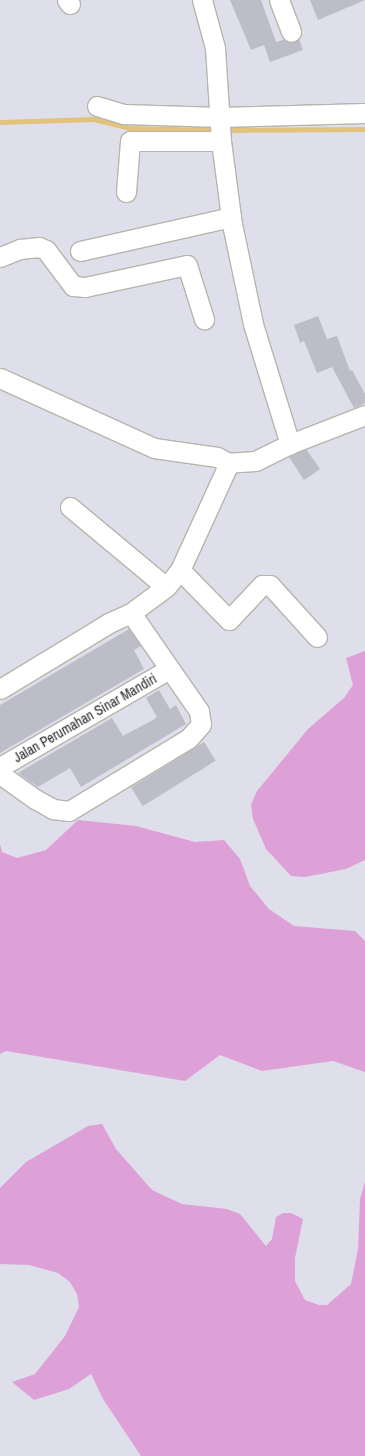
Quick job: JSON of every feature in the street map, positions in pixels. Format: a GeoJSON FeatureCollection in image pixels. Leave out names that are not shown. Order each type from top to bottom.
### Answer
{"type":"FeatureCollection","features":[{"type":"Feature","properties":{"kind":"street"},"geometry":{"type":"LineString","coordinates":[[202,0],[214,48],[220,127],[231,217],[253,324],[290,444]]}},
{"type":"Feature","properties":{"kind":"street"},"geometry":{"type":"LineString","coordinates":[[279,0],[291,32]]}},
{"type":"Feature","properties":{"kind":"street"},"geometry":{"type":"LineString","coordinates":[[97,106],[124,114],[220,127]]}},
{"type":"Feature","properties":{"kind":"street"},"geometry":{"type":"LineString","coordinates":[[126,192],[130,141],[220,127],[365,113]]}},
{"type":"Feature","properties":{"kind":"street"},"geometry":{"type":"LineString","coordinates":[[80,252],[231,217]]}},
{"type":"Feature","properties":{"kind":"street"},"geometry":{"type":"LineString","coordinates":[[0,257],[20,249],[39,247],[46,250],[73,286],[85,287],[187,265],[204,320]]}},
{"type":"Feature","properties":{"kind":"street"},"geometry":{"type":"LineString","coordinates":[[0,378],[154,448],[217,458],[229,463],[255,461],[290,444],[365,415]]}},
{"type":"Feature","properties":{"kind":"street"},"geometry":{"type":"LineString","coordinates":[[0,689],[109,623],[131,613],[166,587],[180,570],[229,463]]}},
{"type":"Feature","properties":{"kind":"street"},"geometry":{"type":"LineString","coordinates":[[70,507],[166,587]]}},
{"type":"Feature","properties":{"kind":"street"},"geometry":{"type":"LineString","coordinates":[[180,570],[229,620],[262,585],[270,585],[317,637]]}},
{"type":"Feature","properties":{"kind":"street","name":"Jalan Perumahan Sinar Mandiri"},"geometry":{"type":"LineString","coordinates":[[0,774],[35,799],[53,809],[69,811],[189,738],[200,724],[199,711],[131,613]]}},
{"type":"Feature","properties":{"kind":"street","name":"Jalan Perumahan Sinar Mandiri"},"geometry":{"type":"LineString","coordinates":[[0,767],[169,669]]}},
{"type":"Feature","properties":{"kind":"shaded area"},"geometry":{"type":"Polygon","coordinates":[[[365,651],[365,860],[346,869],[305,877],[291,876],[266,849],[253,819],[251,805],[257,791],[308,729],[344,698],[353,685],[346,658],[365,651]]]}},
{"type":"Feature","properties":{"kind":"shaded area"},"geometry":{"type":"Polygon","coordinates":[[[78,820],[136,826],[195,842],[224,840],[240,859],[250,886],[269,909],[294,926],[355,931],[365,941],[365,1072],[333,1061],[262,1071],[220,1055],[185,1081],[6,1051],[0,1054],[0,844],[2,852],[17,858],[46,850],[78,820]]]}},
{"type":"Feature","properties":{"kind":"shaded area"},"geometry":{"type":"Polygon","coordinates":[[[102,1124],[116,1149],[152,1190],[182,1204],[227,1209],[240,1214],[266,1246],[272,1239],[276,1217],[283,1213],[291,1213],[303,1219],[295,1258],[295,1281],[305,1300],[319,1305],[327,1305],[351,1284],[358,1249],[360,1199],[365,1182],[365,1456],[141,1456],[103,1399],[91,1374],[69,1389],[34,1400],[12,1382],[35,1374],[65,1336],[79,1307],[77,1294],[70,1282],[58,1273],[29,1265],[0,1264],[0,1188],[26,1162],[88,1126],[102,1124]]]}},
{"type":"Feature","properties":{"kind":"building"},"geometry":{"type":"Polygon","coordinates":[[[230,0],[261,0],[276,42],[283,40],[294,42],[299,39],[303,50],[270,62],[264,45],[251,50],[230,0]]]}},
{"type":"Feature","properties":{"kind":"building"},"geometry":{"type":"Polygon","coordinates":[[[310,0],[365,0],[318,20],[310,0]]]}},
{"type":"Feature","properties":{"kind":"building"},"geometry":{"type":"Polygon","coordinates":[[[318,316],[327,339],[337,336],[350,371],[352,370],[365,394],[365,403],[354,408],[332,367],[317,373],[304,341],[300,343],[294,325],[318,316]]]}},
{"type":"Feature","properties":{"kind":"building"},"geometry":{"type":"Polygon","coordinates":[[[306,449],[320,469],[304,480],[289,457],[306,449]]]}},
{"type":"Feature","properties":{"kind":"building"},"geometry":{"type":"Polygon","coordinates":[[[129,629],[141,646],[134,650],[144,669],[0,753],[0,705],[129,629]]]}},
{"type":"Feature","properties":{"kind":"building"},"geometry":{"type":"Polygon","coordinates":[[[159,690],[170,709],[176,705],[186,724],[81,787],[70,768],[38,787],[18,773],[112,718],[123,736],[153,720],[157,717],[146,698],[159,690]]]}},
{"type":"Feature","properties":{"kind":"building"},"geometry":{"type":"Polygon","coordinates":[[[204,742],[216,761],[143,806],[131,788],[204,742]]]}},
{"type":"Feature","properties":{"kind":"waterway"},"geometry":{"type":"LineString","coordinates":[[0,122],[94,119],[129,128],[217,130]]}},
{"type":"Feature","properties":{"kind":"waterway"},"geometry":{"type":"LineString","coordinates":[[224,130],[365,129]]}}]}
